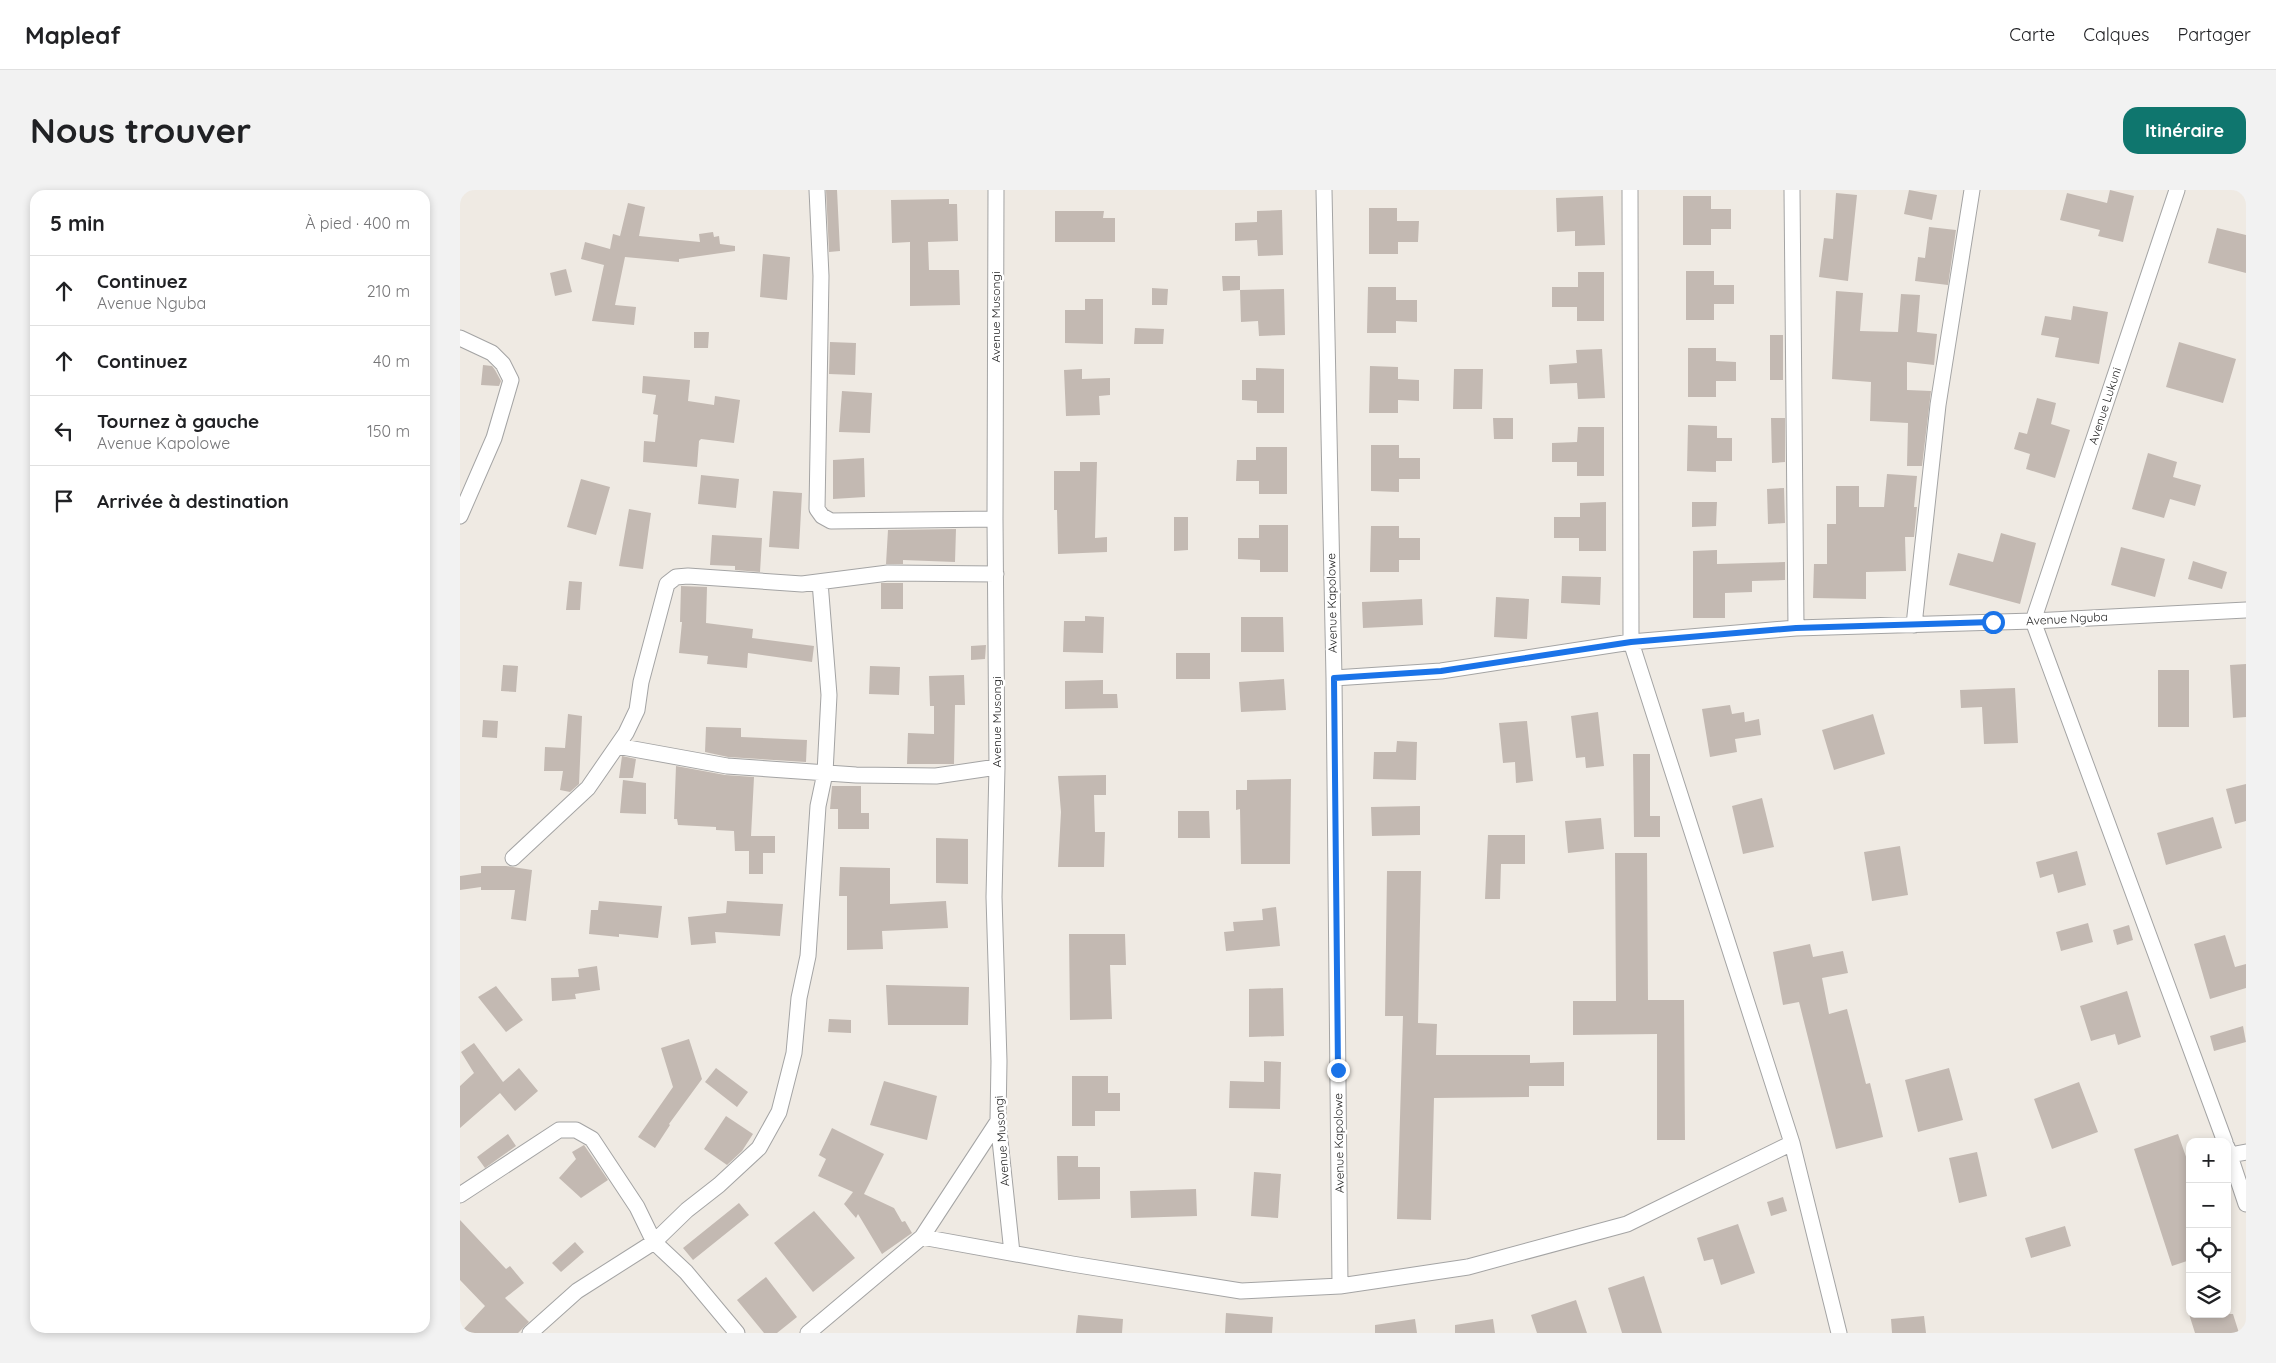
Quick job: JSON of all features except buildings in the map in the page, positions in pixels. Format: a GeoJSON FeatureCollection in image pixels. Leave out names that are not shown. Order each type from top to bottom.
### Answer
{"type":"FeatureCollection","features":[{"type":"Feature","properties":{"kind":"street"},"geometry":{"type":"LineString","coordinates":[[817,190],[821,276],[817,509],[822,516],[831,521],[995,519]]}},
{"type":"Feature","properties":{"kind":"street","name":"Avenue Musongi"},"geometry":{"type":"LineString","coordinates":[[996,190],[995,519],[997,767],[994,897],[999,1061],[998,1121],[1012,1253]]}},
{"type":"Feature","properties":{"kind":"street","name":"Avenue Kapolowe"},"geometry":{"type":"LineString","coordinates":[[1324,190],[1334,678],[1340,1286]]}},
{"type":"Feature","properties":{"kind":"street"},"geometry":{"type":"LineString","coordinates":[[1630,190],[1631,642],[1792,1143],[1839,1333]]}},
{"type":"Feature","properties":{"kind":"street"},"geometry":{"type":"LineString","coordinates":[[1792,190],[1796,628]]}},
{"type":"Feature","properties":{"kind":"street"},"geometry":{"type":"LineString","coordinates":[[1914,625],[1938,405],[1972,190]]}},
{"type":"Feature","properties":{"kind":"street","name":"Avenue Lukuni"},"geometry":{"type":"LineString","coordinates":[[2033,621],[2177,190]]}},
{"type":"Feature","properties":{"kind":"street"},"geometry":{"type":"LineString","coordinates":[[460,338],[492,353],[503,364],[510,380],[494,438],[460,516]]}},
{"type":"Feature","properties":{"kind":"street"},"geometry":{"type":"LineString","coordinates":[[513,858],[588,788],[626,733],[637,710],[643,674],[668,584],[676,577],[688,576],[802,584],[888,573],[996,574]]}},
{"type":"Feature","properties":{"kind":"street"},"geometry":{"type":"LineString","coordinates":[[530,1333],[577,1291],[654,1242],[687,1210],[759,1148],[779,1112],[794,1054],[799,998],[808,956],[818,806],[825,773],[829,695],[820,582]]}},
{"type":"Feature","properties":{"kind":"street","name":"Avenue Nguba"},"geometry":{"type":"LineString","coordinates":[[1334,678],[1441,671],[1631,642],[1796,628],[2033,621],[2246,610]]}},
{"type":"Feature","properties":{"kind":"street"},"geometry":{"type":"LineString","coordinates":[[2033,621],[2224,1138]]}},
{"type":"Feature","properties":{"kind":"street"},"geometry":{"type":"LineString","coordinates":[[617,746],[727,766],[825,773],[936,776],[997,767]]}},
{"type":"Feature","properties":{"kind":"street"},"geometry":{"type":"LineString","coordinates":[[808,1333],[922,1236],[998,1121]]}},
{"type":"Feature","properties":{"kind":"street"},"geometry":{"type":"LineString","coordinates":[[460,1195],[559,1130],[576,1130],[592,1139],[637,1207],[654,1242],[686,1272],[736,1333]]}},
{"type":"Feature","properties":{"kind":"street"},"geometry":{"type":"LineString","coordinates":[[922,1236],[1240,1291],[1340,1286],[1468,1266],[1627,1224],[1792,1143]]}},
{"type":"Feature","properties":{"kind":"street"},"geometry":{"type":"LineString","coordinates":[[2231,1149],[2246,1152]]}},
{"type":"Feature","properties":{"kind":"street"},"geometry":{"type":"LineString","coordinates":[[2231,1157],[2246,1204]]}},
{"type":"Feature","properties":{"kind":"route"},"geometry":{"type":"LineString","coordinates":[[1338,1070],[1334,678],[1441,671],[1631,642],[1796,628],[1993,622]]}}]}
